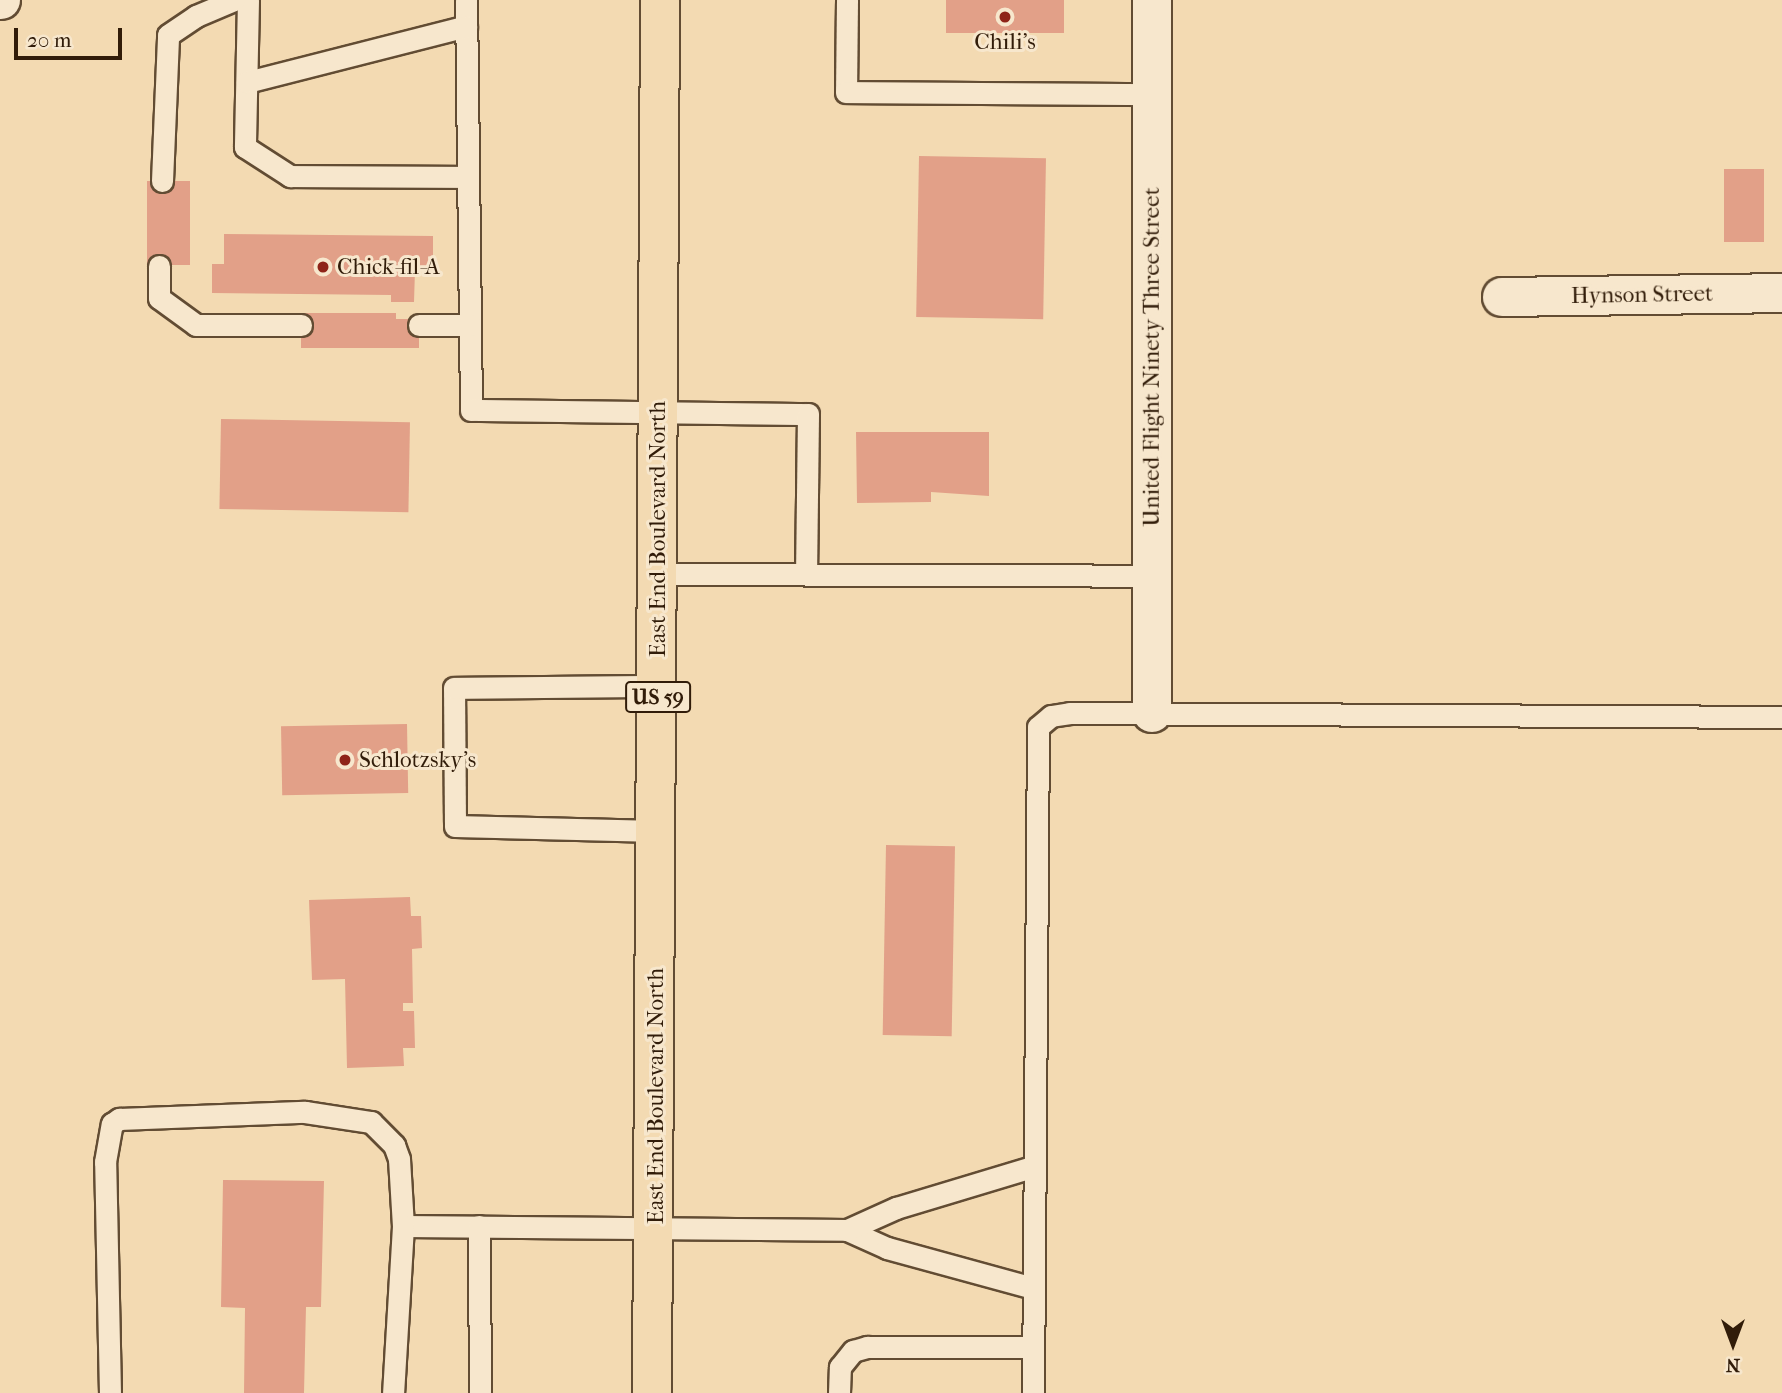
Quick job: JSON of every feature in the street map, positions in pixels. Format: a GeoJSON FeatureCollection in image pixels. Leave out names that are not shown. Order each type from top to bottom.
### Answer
{"type":"FeatureCollection","features":[{"type":"Feature","properties":{"kind":"highway","name":"East End Boulevard North"},"geometry":{"type":"LineString","coordinates":[[652,1393],[660,0]]}},
{"type":"Feature","properties":{"kind":"street","name":"United Flight Ninety Three Street"},"geometry":{"type":"LineString","coordinates":[[1152,0],[1152,713]]}},
{"type":"Feature","properties":{"kind":"street","name":"Hynson Street"},"geometry":{"type":"LineString","coordinates":[[1502,297],[1782,293]]}},
{"type":"Feature","properties":{"kind":"lane"},"geometry":{"type":"LineString","coordinates":[[162,181],[168,35],[196,16],[234,0]]}},
{"type":"Feature","properties":{"kind":"lane"},"geometry":{"type":"LineString","coordinates":[[248,0],[245,147],[290,176],[468,177]]}},
{"type":"Feature","properties":{"kind":"lane"},"geometry":{"type":"LineString","coordinates":[[466,0],[471,410],[808,414],[806,574]]}},
{"type":"Feature","properties":{"kind":"lane"},"geometry":{"type":"LineString","coordinates":[[847,0],[846,92],[1152,94]]}},
{"type":"Feature","properties":{"kind":"lane"},"geometry":{"type":"LineString","coordinates":[[247,82],[466,26]]}},
{"type":"Feature","properties":{"kind":"lane"},"geometry":{"type":"LineString","coordinates":[[159,266],[159,298],[196,325],[301,325]]}},
{"type":"Feature","properties":{"kind":"lane"},"geometry":{"type":"LineString","coordinates":[[419,325],[470,325]]}},
{"type":"Feature","properties":{"kind":"lane"},"geometry":{"type":"LineString","coordinates":[[658,574],[1152,576]]}},
{"type":"Feature","properties":{"kind":"lane"},"geometry":{"type":"LineString","coordinates":[[657,831],[455,826],[454,688],[658,686]]}},
{"type":"Feature","properties":{"kind":"lane"},"geometry":{"type":"LineString","coordinates":[[1033,1393],[1032,1167],[1038,727],[1051,716],[1070,713],[1782,717]]}},
{"type":"Feature","properties":{"kind":"lane"},"geometry":{"type":"LineString","coordinates":[[110,1393],[105,1161],[107,1135],[119,1119],[305,1112],[371,1122],[394,1145],[399,1159],[403,1226],[393,1393]]}},
{"type":"Feature","properties":{"kind":"lane"},"geometry":{"type":"LineString","coordinates":[[847,1230],[896,1208],[1032,1167]]}},
{"type":"Feature","properties":{"kind":"lane"},"geometry":{"type":"LineString","coordinates":[[403,1226],[655,1225],[847,1230],[887,1248],[1033,1288]]}},
{"type":"Feature","properties":{"kind":"lane"},"geometry":{"type":"LineString","coordinates":[[479,1226],[480,1393]]}},
{"type":"Feature","properties":{"kind":"lane"},"geometry":{"type":"LineString","coordinates":[[839,1393],[840,1367],[853,1351],[867,1347],[1033,1348]]}},
{"type":"Feature","properties":{"kind":"building","name":"Chili's"},"geometry":{"type":"Polygon","coordinates":[[[946,0],[1064,0],[1064,33],[946,33],[946,0]]]}},
{"type":"Feature","properties":{"kind":"building"},"geometry":{"type":"Polygon","coordinates":[[[919,156],[1046,158],[1043,319],[916,317],[919,156]]]}},
{"type":"Feature","properties":{"kind":"building"},"geometry":{"type":"Polygon","coordinates":[[[1724,169],[1764,169],[1764,242],[1724,242],[1724,169]]]}},
{"type":"Feature","properties":{"kind":"building"},"geometry":{"type":"Polygon","coordinates":[[[147,181],[190,181],[190,265],[147,265],[147,181]]]}},
{"type":"Feature","properties":{"kind":"building","name":"Chick-fil-A"},"geometry":{"type":"Polygon","coordinates":[[[224,234],[433,236],[433,271],[415,270],[414,302],[391,302],[391,295],[212,293],[212,264],[224,264],[224,234]]]}},
{"type":"Feature","properties":{"kind":"building"},"geometry":{"type":"Polygon","coordinates":[[[301,313],[396,313],[396,319],[419,319],[419,348],[301,348],[301,313]]]}},
{"type":"Feature","properties":{"kind":"building"},"geometry":{"type":"Polygon","coordinates":[[[221,419],[410,422],[408,512],[219,509],[221,419]]]}},
{"type":"Feature","properties":{"kind":"building"},"geometry":{"type":"Polygon","coordinates":[[[856,432],[989,432],[989,496],[931,492],[931,502],[857,503],[856,432]]]}},
{"type":"Feature","properties":{"kind":"building","name":"Schlotzsky's"},"geometry":{"type":"Polygon","coordinates":[[[407,724],[408,793],[282,795],[281,726],[407,724]]]}},
{"type":"Feature","properties":{"kind":"building"},"geometry":{"type":"Polygon","coordinates":[[[886,845],[955,846],[952,1036],[883,1035],[886,845]]]}},
{"type":"Feature","properties":{"kind":"building"},"geometry":{"type":"Polygon","coordinates":[[[410,897],[411,916],[421,916],[422,948],[412,949],[413,1003],[403,1003],[403,1011],[414,1011],[415,1048],[403,1048],[404,1066],[347,1068],[345,979],[312,980],[309,900],[410,897]]]}},
{"type":"Feature","properties":{"kind":"building"},"geometry":{"type":"Polygon","coordinates":[[[223,1180],[324,1181],[321,1307],[306,1307],[304,1393],[244,1393],[245,1308],[221,1307],[223,1180]]]}},
{"type":"Feature","properties":{"kind":"place","name":"Chili's"},"geometry":{"type":"Point","coordinates":[1005,17]}},
{"type":"Feature","properties":{"kind":"place","name":"Chick-fil-A"},"geometry":{"type":"Point","coordinates":[323,267]}},
{"type":"Feature","properties":{"kind":"place","name":"Schlotzsky's"},"geometry":{"type":"Point","coordinates":[345,760]}}]}
